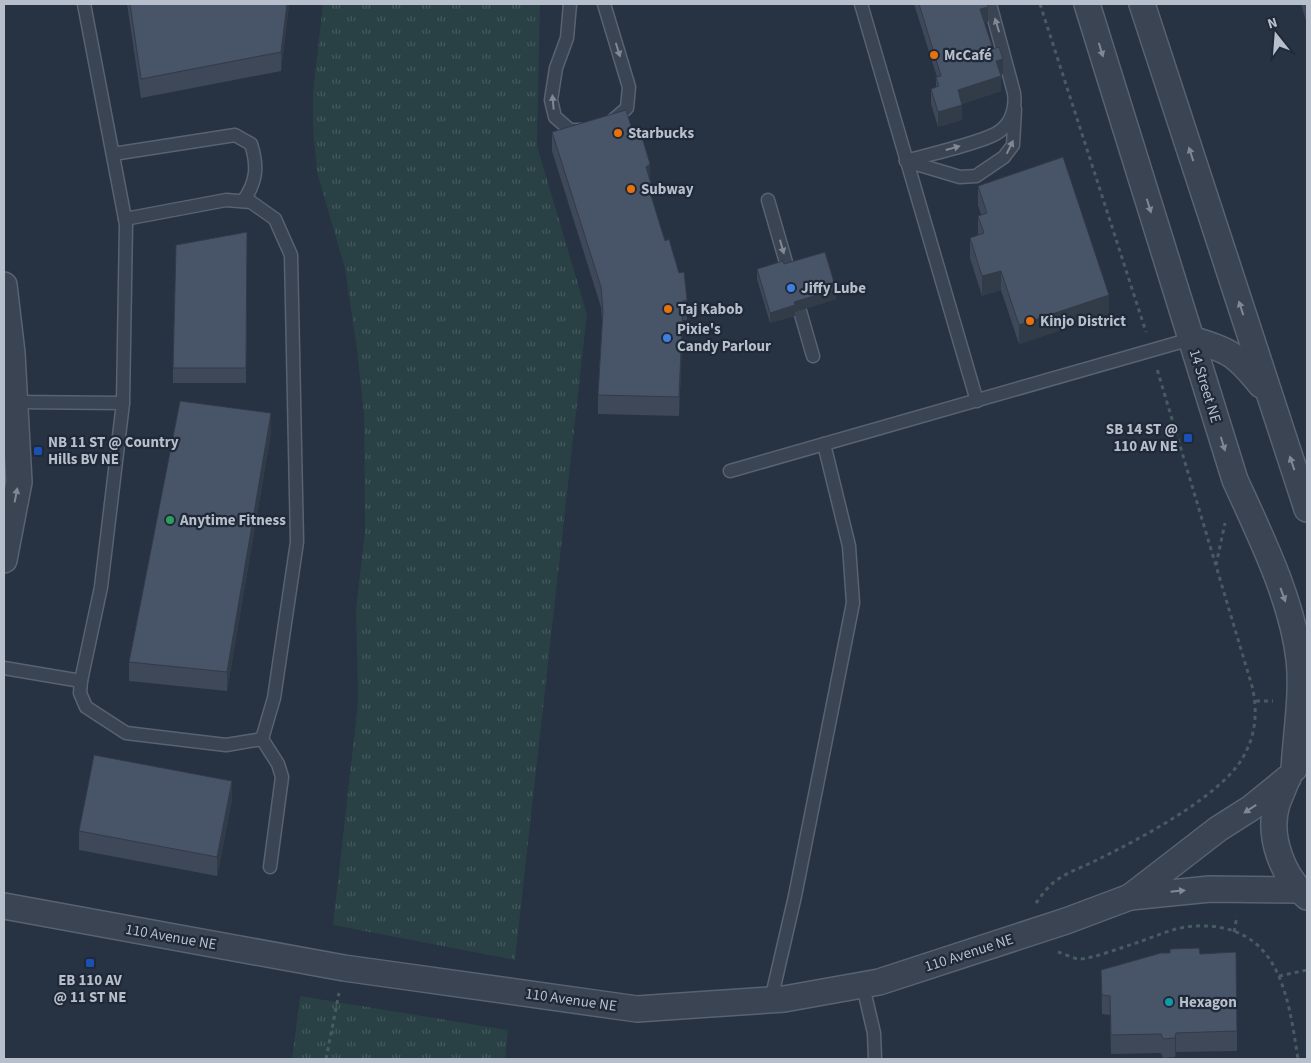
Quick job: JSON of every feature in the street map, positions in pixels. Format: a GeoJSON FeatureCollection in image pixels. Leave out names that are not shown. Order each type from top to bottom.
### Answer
{"type":"FeatureCollection","features":[{"type":"Feature","properties":{"kind":"street","name":"14 Street NE"},"geometry":{"type":"LineString","coordinates":[[1087,4],[1235,480],[1259,533],[1296,636],[1299,661],[1296,768]]}},
{"type":"Feature","properties":{"kind":"street"},"geometry":{"type":"LineString","coordinates":[[1142,4],[1307,509]]}},
{"type":"Feature","properties":{"kind":"street"},"geometry":{"type":"LineString","coordinates":[[4,285],[12,353],[19,482],[4,560]]}},
{"type":"Feature","properties":{"kind":"street"},"geometry":{"type":"LineString","coordinates":[[1191,339],[1221,348],[1242,362],[1270,397]]}},
{"type":"Feature","properties":{"kind":"street"},"geometry":{"type":"LineString","coordinates":[[1296,768],[1276,806],[1275,836],[1283,865],[1305,896]]}},
{"type":"Feature","properties":{"kind":"street","name":"110 Avenue NE"},"geometry":{"type":"LineString","coordinates":[[1130,896],[1218,828],[1252,808],[1296,768]]}},
{"type":"Feature","properties":{"kind":"street","name":"110 Avenue NE"},"geometry":{"type":"LineString","coordinates":[[4,906],[344,968],[636,1009],[771,1000],[863,986],[1057,924],[1130,896],[1210,889],[1305,896]]}},
{"type":"Feature","properties":{"kind":"lane"},"geometry":{"type":"LineString","coordinates":[[84,4],[125,219],[123,403],[101,587],[80,693],[86,707],[126,733],[226,745],[262,739]]}},
{"type":"Feature","properties":{"kind":"lane"},"geometry":{"type":"LineString","coordinates":[[570,4],[567,38],[556,68],[551,100],[555,117],[570,130],[600,127],[617,118],[627,108],[629,87],[604,4]]}},
{"type":"Feature","properties":{"kind":"lane"},"geometry":{"type":"LineString","coordinates":[[861,4],[977,401]]}},
{"type":"Feature","properties":{"kind":"lane"},"geometry":{"type":"LineString","coordinates":[[906,161],[960,178],[976,176],[999,162],[1013,145],[1015,106],[1001,39],[990,4]]}},
{"type":"Feature","properties":{"kind":"lane"},"geometry":{"type":"LineString","coordinates":[[906,161],[982,140],[1000,132],[1015,106]]}},
{"type":"Feature","properties":{"kind":"lane"},"geometry":{"type":"LineString","coordinates":[[113,154],[235,135],[252,144],[256,158],[259,194],[267,213]]}},
{"type":"Feature","properties":{"kind":"lane"},"geometry":{"type":"LineString","coordinates":[[243,201],[251,191],[256,176]]}},
{"type":"Feature","properties":{"kind":"lane"},"geometry":{"type":"LineString","coordinates":[[125,219],[226,200],[251,202],[275,219],[291,254],[297,542],[274,698],[262,739],[278,764],[282,778],[270,867]]}},
{"type":"Feature","properties":{"kind":"lane"},"geometry":{"type":"LineString","coordinates":[[768,200],[813,356]]}},
{"type":"Feature","properties":{"kind":"lane"},"geometry":{"type":"LineString","coordinates":[[730,471],[1152,352],[1191,339]]}},
{"type":"Feature","properties":{"kind":"lane"},"geometry":{"type":"LineString","coordinates":[[14,402],[123,403]]}},
{"type":"Feature","properties":{"kind":"lane"},"geometry":{"type":"LineString","coordinates":[[771,1000],[795,896],[852,604],[849,546],[824,444]]}},
{"type":"Feature","properties":{"kind":"lane"},"geometry":{"type":"LineString","coordinates":[[4,668],[81,681]]}},
{"type":"Feature","properties":{"kind":"lane"},"geometry":{"type":"LineString","coordinates":[[863,986],[874,1033],[875,1059]]}},
{"type":"Feature","properties":{"kind":"path"},"geometry":{"type":"LineString","coordinates":[[1040,4],[1152,352],[1252,686],[1256,716],[1248,747],[1242,760],[1226,778],[1164,823],[1054,882]]}},
{"type":"Feature","properties":{"kind":"path"},"geometry":{"type":"LineString","coordinates":[[1081,959],[1193,926],[1211,926],[1230,930],[1252,939],[1267,952],[1279,976],[1292,1022],[1298,1059]]}},
{"type":"Feature","properties":{"kind":"path"},"geometry":{"type":"LineString","coordinates":[[326,1059],[344,968]]}},
{"type":"Feature","properties":{"kind":"path"},"geometry":{"type":"LineString","coordinates":[[1279,976],[1307,970]]}},
{"type":"Feature","properties":{"kind":"green space"},"geometry":{"type":"Polygon","coordinates":[[[323,4],[540,4],[537,146],[587,314],[515,960],[333,925],[358,702],[356,609],[365,531],[364,415],[345,269],[317,172],[313,128],[313,92],[323,4]]]}},
{"type":"Feature","properties":{"kind":"green space"},"geometry":{"type":"Polygon","coordinates":[[[300,996],[508,1030],[505,1059],[292,1059],[300,996]]]}},
{"type":"Feature","properties":{"kind":"building"},"geometry":{"type":"Polygon","coordinates":[[[130,4],[287,4],[281,52],[141,79],[130,4]]]}},
{"type":"Feature","properties":{"kind":"building"},"geometry":{"type":"Polygon","coordinates":[[[919,4],[987,4],[988,7],[980,9],[993,49],[999,47],[1003,59],[996,61],[1001,76],[958,90],[962,105],[938,112],[931,89],[939,86],[936,77],[941,76],[919,4]]]}},
{"type":"Feature","properties":{"kind":"building"},"geometry":{"type":"Polygon","coordinates":[[[626,110],[635,139],[642,137],[650,164],[646,167],[651,184],[648,186],[665,241],[669,239],[679,273],[684,272],[687,300],[683,301],[679,397],[598,395],[603,311],[601,287],[552,132],[626,110]]]}},
{"type":"Feature","properties":{"kind":"building"},"geometry":{"type":"Polygon","coordinates":[[[1063,157],[1109,295],[1019,325],[1001,271],[982,276],[970,238],[984,233],[978,216],[987,213],[978,186],[1063,157]]]}},
{"type":"Feature","properties":{"kind":"building"},"geometry":{"type":"Polygon","coordinates":[[[247,232],[246,368],[173,368],[176,245],[247,232]]]}},
{"type":"Feature","properties":{"kind":"building"},"geometry":{"type":"Polygon","coordinates":[[[825,252],[836,289],[794,302],[795,305],[770,313],[757,269],[783,261],[784,264],[825,252]]]}},
{"type":"Feature","properties":{"kind":"building"},"geometry":{"type":"Polygon","coordinates":[[[180,401],[271,413],[227,672],[129,662],[180,401]]]}},
{"type":"Feature","properties":{"kind":"building"},"geometry":{"type":"Polygon","coordinates":[[[94,755],[232,781],[217,857],[79,831],[94,755]]]}},
{"type":"Feature","properties":{"kind":"building","name":"Hexagon"},"geometry":{"type":"Polygon","coordinates":[[[1199,948],[1200,954],[1236,952],[1237,1031],[1176,1033],[1175,1038],[1163,1039],[1161,1034],[1111,1035],[1110,996],[1102,995],[1101,970],[1161,953],[1170,953],[1170,949],[1199,948]]]}},
{"type":"Feature","properties":{"kind":"place","name":"McCafé"},"geometry":{"type":"Point","coordinates":[934,55]}},
{"type":"Feature","properties":{"kind":"place","name":"Starbucks"},"geometry":{"type":"Point","coordinates":[618,133]}},
{"type":"Feature","properties":{"kind":"place","name":"Subway"},"geometry":{"type":"Point","coordinates":[631,189]}},
{"type":"Feature","properties":{"kind":"place","name":"Jiffy Lube"},"geometry":{"type":"Point","coordinates":[791,288]}},
{"type":"Feature","properties":{"kind":"place","name":"Taj Kabob"},"geometry":{"type":"Point","coordinates":[668,309]}},
{"type":"Feature","properties":{"kind":"place","name":"Kinjo District"},"geometry":{"type":"Point","coordinates":[1030,321]}},
{"type":"Feature","properties":{"kind":"place","name":"Pixie's Candy Parlour"},"geometry":{"type":"Point","coordinates":[667,338]}},
{"type":"Feature","properties":{"kind":"place","name":"SB 14 ST @ 110 AV NE"},"geometry":{"type":"Point","coordinates":[1188,438]}},
{"type":"Feature","properties":{"kind":"place","name":"NB 11 ST @ Country Hills BV NE"},"geometry":{"type":"Point","coordinates":[38,451]}},
{"type":"Feature","properties":{"kind":"place","name":"Anytime Fitness"},"geometry":{"type":"Point","coordinates":[170,520]}},
{"type":"Feature","properties":{"kind":"place","name":"EB 110 AV @ 11 ST NE"},"geometry":{"type":"Point","coordinates":[90,963]}},
{"type":"Feature","properties":{"kind":"place","name":"Hexagon"},"geometry":{"type":"Point","coordinates":[1169,1002]}}]}
